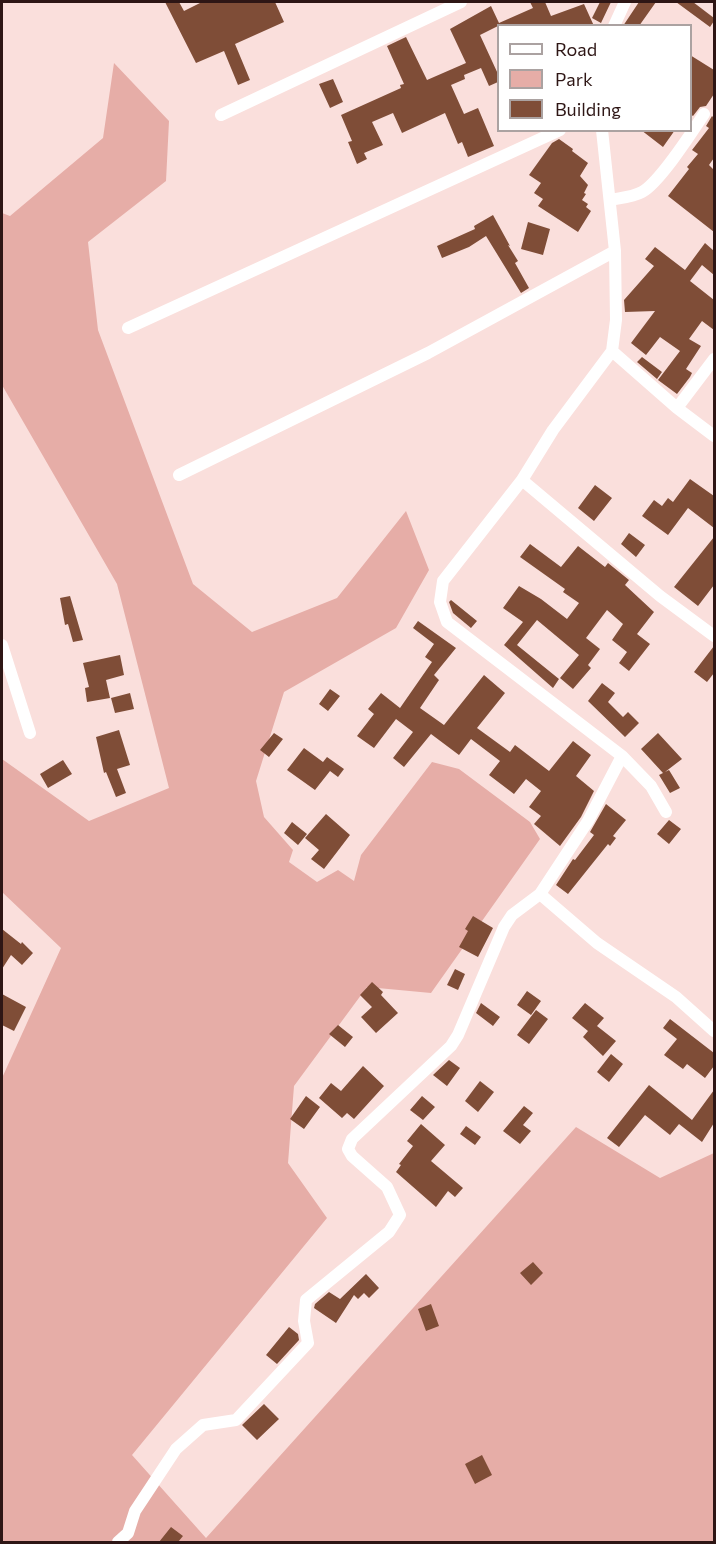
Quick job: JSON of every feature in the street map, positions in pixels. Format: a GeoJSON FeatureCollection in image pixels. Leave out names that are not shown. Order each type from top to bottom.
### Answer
{"type":"FeatureCollection","features":[{"type":"Feature","properties":{"kind":"street"},"geometry":{"type":"LineString","coordinates":[[221,115],[461,2]]}},
{"type":"Feature","properties":{"kind":"street"},"geometry":{"type":"LineString","coordinates":[[615,24],[625,2]]}},
{"type":"Feature","properties":{"kind":"street"},"geometry":{"type":"LineString","coordinates":[[610,200],[642,192],[685,143],[704,114]]}},
{"type":"Feature","properties":{"kind":"street"},"geometry":{"type":"LineString","coordinates":[[128,328],[556,132]]}},
{"type":"Feature","properties":{"kind":"street"},"geometry":{"type":"LineString","coordinates":[[602,132],[615,251],[616,320],[612,351],[553,430],[522,480],[443,581],[441,604],[447,622],[622,756],[651,786],[666,812]]}},
{"type":"Feature","properties":{"kind":"street"},"geometry":{"type":"LineString","coordinates":[[178,474],[428,353],[615,251]]}},
{"type":"Feature","properties":{"kind":"street"},"geometry":{"type":"LineString","coordinates":[[612,351],[714,436]]}},
{"type":"Feature","properties":{"kind":"street"},"geometry":{"type":"LineString","coordinates":[[678,408],[714,359]]}},
{"type":"Feature","properties":{"kind":"street"},"geometry":{"type":"LineString","coordinates":[[522,480],[660,596],[714,636]]}},
{"type":"Feature","properties":{"kind":"street"},"geometry":{"type":"LineString","coordinates":[[2,645],[30,733]]}},
{"type":"Feature","properties":{"kind":"street"},"geometry":{"type":"LineString","coordinates":[[118,1542],[128,1533],[135,1511],[176,1449],[203,1425],[236,1420],[308,1343],[304,1321],[306,1300],[389,1232],[395,1224],[400,1215],[387,1187],[352,1156],[348,1149],[352,1139],[451,1046],[458,1035],[504,927],[512,915],[540,894],[588,821],[622,756]]}},
{"type":"Feature","properties":{"kind":"street"},"geometry":{"type":"LineString","coordinates":[[540,894],[597,943],[676,997],[714,1030]]}},
{"type":"Feature","properties":{"kind":"green space"},"geometry":{"type":"Polygon","coordinates":[[[114,63],[169,121],[166,181],[88,242],[98,330],[193,584],[252,632],[337,598],[406,511],[429,570],[396,628],[284,692],[256,781],[264,817],[293,850],[289,862],[317,882],[338,870],[354,881],[361,855],[432,762],[459,769],[530,822],[540,839],[431,993],[367,987],[294,1086],[288,1163],[327,1218],[132,1455],[206,1538],[576,1127],[660,1178],[714,1153],[714,1542],[2,1542],[2,1078],[61,948],[2,892],[2,759],[89,821],[169,788],[117,584],[2,385],[2,213],[10,216],[103,138],[114,63]]]}},
{"type":"Feature","properties":{"kind":"building"},"geometry":{"type":"Polygon","coordinates":[[[165,2],[179,2],[184,11],[202,2],[275,2],[284,22],[235,44],[250,80],[238,85],[224,51],[196,63],[165,2]]]}},
{"type":"Feature","properties":{"kind":"building"},"geometry":{"type":"Polygon","coordinates":[[[530,2],[545,2],[551,16],[584,4],[593,24],[497,24],[497,26],[480,35],[497,72],[497,82],[489,86],[481,68],[464,75],[465,79],[451,85],[464,114],[478,108],[494,146],[468,157],[462,142],[458,144],[445,113],[402,133],[393,113],[372,122],[383,145],[364,153],[367,159],[357,164],[348,142],[352,141],[341,115],[401,88],[400,85],[404,84],[387,46],[406,37],[427,80],[466,63],[450,29],[491,6],[499,23],[533,8],[530,2]]]}},
{"type":"Feature","properties":{"kind":"building"},"geometry":{"type":"Polygon","coordinates":[[[600,2],[611,2],[601,23],[592,18],[600,2]]]}},
{"type":"Feature","properties":{"kind":"building"},"geometry":{"type":"Polygon","coordinates":[[[639,2],[656,2],[640,24],[624,24],[639,2]]]}},
{"type":"Feature","properties":{"kind":"building"},"geometry":{"type":"Polygon","coordinates":[[[676,2],[693,2],[714,18],[714,21],[710,27],[676,2]]]}},
{"type":"Feature","properties":{"kind":"building"},"geometry":{"type":"Polygon","coordinates":[[[692,56],[714,70],[714,94],[706,106],[700,107],[693,116],[692,56]]]}},
{"type":"Feature","properties":{"kind":"building"},"geometry":{"type":"Polygon","coordinates":[[[333,79],[343,102],[330,108],[319,84],[333,79]]]}},
{"type":"Feature","properties":{"kind":"building"},"geometry":{"type":"Polygon","coordinates":[[[712,116],[714,118],[714,158],[709,165],[714,170],[714,232],[668,196],[698,154],[692,150],[709,128],[706,126],[712,116]]]}},
{"type":"Feature","properties":{"kind":"building"},"geometry":{"type":"Polygon","coordinates":[[[644,132],[674,132],[663,147],[644,132]]]}},
{"type":"Feature","properties":{"kind":"building"},"geometry":{"type":"Polygon","coordinates":[[[559,139],[588,163],[580,176],[588,185],[582,200],[588,204],[586,207],[591,211],[578,232],[538,206],[543,199],[534,193],[541,183],[529,175],[552,143],[559,139]]]}},
{"type":"Feature","properties":{"kind":"building"},"geometry":{"type":"Polygon","coordinates":[[[493,215],[518,261],[515,263],[529,288],[521,293],[486,236],[469,247],[442,258],[437,246],[475,229],[474,226],[493,215]]]}},
{"type":"Feature","properties":{"kind":"building"},"geometry":{"type":"Polygon","coordinates":[[[528,222],[550,229],[543,255],[521,249],[528,222]]]}},
{"type":"Feature","properties":{"kind":"building"},"geometry":{"type":"Polygon","coordinates":[[[705,243],[714,251],[714,275],[702,265],[690,281],[714,300],[714,330],[702,321],[689,339],[701,346],[686,369],[692,373],[690,377],[677,394],[658,380],[680,351],[660,337],[646,355],[631,343],[655,311],[625,312],[624,300],[654,266],[645,259],[655,247],[685,270],[705,243]]]}},
{"type":"Feature","properties":{"kind":"building"},"geometry":{"type":"Polygon","coordinates":[[[642,357],[662,372],[657,379],[637,362],[642,357]]]}},
{"type":"Feature","properties":{"kind":"building"},"geometry":{"type":"Polygon","coordinates":[[[690,479],[714,496],[714,528],[688,508],[668,535],[642,516],[654,500],[662,506],[668,498],[673,502],[690,479]]]}},
{"type":"Feature","properties":{"kind":"building"},"geometry":{"type":"Polygon","coordinates":[[[595,485],[612,498],[594,521],[578,508],[595,485]]]}},
{"type":"Feature","properties":{"kind":"building"},"geometry":{"type":"Polygon","coordinates":[[[629,533],[645,545],[636,557],[621,544],[629,533]]]}},
{"type":"Feature","properties":{"kind":"building"},"geometry":{"type":"Polygon","coordinates":[[[714,537],[714,585],[698,606],[674,587],[714,537]]]}},
{"type":"Feature","properties":{"kind":"building"},"geometry":{"type":"Polygon","coordinates":[[[530,544],[561,567],[578,546],[605,567],[608,563],[629,580],[625,585],[654,612],[637,634],[650,644],[629,671],[619,663],[627,652],[612,640],[623,624],[607,610],[586,638],[600,649],[588,665],[591,668],[573,689],[560,678],[579,655],[537,620],[517,645],[559,679],[553,688],[504,645],[523,622],[503,608],[519,586],[567,619],[579,603],[563,592],[565,589],[520,557],[530,544]]]}},
{"type":"Feature","properties":{"kind":"building"},"geometry":{"type":"Polygon","coordinates":[[[70,596],[83,640],[73,642],[68,624],[65,625],[60,598],[70,596]]]}},
{"type":"Feature","properties":{"kind":"building"},"geometry":{"type":"Polygon","coordinates":[[[451,600],[477,621],[471,628],[453,613],[449,602],[451,600]]]}},
{"type":"Feature","properties":{"kind":"building"},"geometry":{"type":"Polygon","coordinates":[[[418,621],[456,648],[434,675],[439,680],[420,708],[444,725],[484,675],[505,693],[477,728],[510,752],[515,745],[549,771],[573,741],[591,755],[576,776],[594,791],[581,817],[560,846],[534,824],[541,816],[529,807],[541,791],[526,779],[514,794],[489,775],[500,761],[471,739],[459,755],[431,734],[404,767],[393,758],[413,732],[396,719],[374,748],[357,736],[374,714],[368,709],[381,693],[400,708],[432,662],[425,657],[434,644],[413,628],[418,621]]]}},
{"type":"Feature","properties":{"kind":"building"},"geometry":{"type":"Polygon","coordinates":[[[714,646],[714,673],[707,682],[694,672],[714,646]]]}},
{"type":"Feature","properties":{"kind":"building"},"geometry":{"type":"Polygon","coordinates":[[[120,655],[124,675],[106,680],[110,698],[87,702],[85,688],[89,687],[83,663],[120,655]]]}},
{"type":"Feature","properties":{"kind":"building"},"geometry":{"type":"Polygon","coordinates":[[[602,683],[615,693],[608,702],[623,717],[628,712],[639,723],[625,737],[588,701],[602,683]]]}},
{"type":"Feature","properties":{"kind":"building"},"geometry":{"type":"Polygon","coordinates":[[[330,689],[340,696],[328,711],[319,704],[330,689]]]}},
{"type":"Feature","properties":{"kind":"building"},"geometry":{"type":"Polygon","coordinates":[[[130,693],[134,709],[115,713],[111,698],[130,693]]]}},
{"type":"Feature","properties":{"kind":"building"},"geometry":{"type":"Polygon","coordinates":[[[119,730],[130,765],[117,769],[126,793],[116,797],[106,772],[104,773],[96,737],[119,730]]]}},
{"type":"Feature","properties":{"kind":"building"},"geometry":{"type":"Polygon","coordinates":[[[274,733],[283,739],[269,757],[260,750],[274,733]]]}},
{"type":"Feature","properties":{"kind":"building"},"geometry":{"type":"Polygon","coordinates":[[[658,733],[682,759],[665,772],[669,770],[680,788],[670,793],[659,775],[663,773],[641,749],[658,733]]]}},
{"type":"Feature","properties":{"kind":"building"},"geometry":{"type":"Polygon","coordinates":[[[304,748],[323,762],[327,757],[344,769],[338,777],[330,771],[315,790],[287,770],[304,748]]]}},
{"type":"Feature","properties":{"kind":"building"},"geometry":{"type":"Polygon","coordinates":[[[63,760],[72,774],[48,788],[40,774],[63,760]]]}},
{"type":"Feature","properties":{"kind":"building"},"geometry":{"type":"Polygon","coordinates":[[[606,804],[626,820],[613,836],[616,838],[610,846],[608,844],[568,894],[556,885],[573,859],[575,860],[594,835],[590,832],[606,804]]]}},
{"type":"Feature","properties":{"kind":"building"},"geometry":{"type":"Polygon","coordinates":[[[326,814],[350,835],[324,869],[311,859],[319,850],[305,838],[326,814]]]}},
{"type":"Feature","properties":{"kind":"building"},"geometry":{"type":"Polygon","coordinates":[[[669,820],[681,829],[669,844],[657,834],[669,820]]]}},
{"type":"Feature","properties":{"kind":"building"},"geometry":{"type":"Polygon","coordinates":[[[292,822],[307,834],[298,845],[284,833],[292,822]]]}},
{"type":"Feature","properties":{"kind":"building"},"geometry":{"type":"Polygon","coordinates":[[[473,916],[493,928],[478,957],[459,947],[468,931],[465,929],[473,916]]]}},
{"type":"Feature","properties":{"kind":"building"},"geometry":{"type":"Polygon","coordinates":[[[2,929],[21,944],[22,942],[33,953],[22,965],[11,955],[2,969],[2,929]]]}},
{"type":"Feature","properties":{"kind":"building"},"geometry":{"type":"Polygon","coordinates":[[[455,969],[465,974],[458,990],[447,985],[455,969]]]}},
{"type":"Feature","properties":{"kind":"building"},"geometry":{"type":"Polygon","coordinates":[[[372,982],[383,992],[381,995],[398,1013],[376,1033],[361,1017],[372,1007],[360,995],[372,982]]]}},
{"type":"Feature","properties":{"kind":"building"},"geometry":{"type":"Polygon","coordinates":[[[527,991],[541,1001],[531,1015],[517,1005],[527,991]]]}},
{"type":"Feature","properties":{"kind":"building"},"geometry":{"type":"Polygon","coordinates":[[[2,994],[26,1007],[14,1031],[2,1025],[2,994]]]}},
{"type":"Feature","properties":{"kind":"building"},"geometry":{"type":"Polygon","coordinates":[[[481,1003],[500,1017],[493,1026],[476,1013],[481,1003]]]}},
{"type":"Feature","properties":{"kind":"building"},"geometry":{"type":"Polygon","coordinates":[[[585,1003],[604,1018],[597,1026],[616,1041],[603,1056],[583,1037],[588,1031],[572,1018],[585,1003]]]}},
{"type":"Feature","properties":{"kind":"building"},"geometry":{"type":"Polygon","coordinates":[[[536,1010],[548,1019],[529,1044],[517,1035],[536,1010]]]}},
{"type":"Feature","properties":{"kind":"building"},"geometry":{"type":"Polygon","coordinates":[[[670,1019],[714,1053],[714,1066],[705,1078],[687,1064],[683,1069],[664,1055],[677,1039],[663,1028],[670,1019]]]}},
{"type":"Feature","properties":{"kind":"building"},"geometry":{"type":"Polygon","coordinates":[[[338,1025],[353,1037],[345,1047],[329,1034],[338,1025]]]}},
{"type":"Feature","properties":{"kind":"building"},"geometry":{"type":"Polygon","coordinates":[[[611,1054],[623,1064],[609,1082],[597,1072],[611,1054]]]}},
{"type":"Feature","properties":{"kind":"building"},"geometry":{"type":"Polygon","coordinates":[[[449,1060],[460,1068],[447,1086],[433,1075],[449,1060]]]}},
{"type":"Feature","properties":{"kind":"building"},"geometry":{"type":"Polygon","coordinates":[[[363,1066],[384,1086],[354,1119],[347,1113],[342,1118],[319,1098],[331,1083],[341,1091],[363,1066]]]}},
{"type":"Feature","properties":{"kind":"building"},"geometry":{"type":"Polygon","coordinates":[[[480,1081],[494,1092],[478,1112],[465,1101],[480,1081]]]}},
{"type":"Feature","properties":{"kind":"building"},"geometry":{"type":"Polygon","coordinates":[[[649,1085],[692,1120],[714,1090],[714,1123],[702,1142],[679,1124],[670,1135],[645,1115],[619,1147],[607,1138],[649,1085]]]}},
{"type":"Feature","properties":{"kind":"building"},"geometry":{"type":"Polygon","coordinates":[[[306,1096],[320,1107],[304,1129],[290,1119],[306,1096]]]}},
{"type":"Feature","properties":{"kind":"building"},"geometry":{"type":"Polygon","coordinates":[[[422,1096],[435,1107],[423,1120],[410,1110],[422,1096]]]}},
{"type":"Feature","properties":{"kind":"building"},"geometry":{"type":"Polygon","coordinates":[[[524,1106],[533,1113],[523,1125],[531,1131],[520,1144],[503,1131],[524,1106]]]}},
{"type":"Feature","properties":{"kind":"building"},"geometry":{"type":"Polygon","coordinates":[[[421,1124],[445,1145],[431,1161],[463,1188],[455,1197],[448,1191],[436,1207],[396,1172],[401,1165],[399,1164],[413,1146],[407,1141],[421,1124]]]}},
{"type":"Feature","properties":{"kind":"building"},"geometry":{"type":"Polygon","coordinates":[[[466,1126],[481,1137],[475,1145],[460,1134],[466,1126]]]}},
{"type":"Feature","properties":{"kind":"building"},"geometry":{"type":"Polygon","coordinates":[[[533,1262],[543,1273],[531,1285],[520,1273],[533,1262]]]}},
{"type":"Feature","properties":{"kind":"building"},"geometry":{"type":"Polygon","coordinates":[[[366,1274],[379,1288],[369,1298],[364,1293],[358,1299],[354,1295],[336,1323],[314,1308],[315,1304],[329,1292],[340,1299],[366,1274]]]}},
{"type":"Feature","properties":{"kind":"building"},"geometry":{"type":"Polygon","coordinates":[[[431,1304],[439,1326],[426,1331],[418,1309],[431,1304]]]}},
{"type":"Feature","properties":{"kind":"building"},"geometry":{"type":"Polygon","coordinates":[[[289,1327],[298,1334],[299,1340],[277,1364],[266,1355],[289,1327]]]}},
{"type":"Feature","properties":{"kind":"building"},"geometry":{"type":"Polygon","coordinates":[[[264,1404],[279,1419],[257,1440],[242,1425],[264,1404]]]}},
{"type":"Feature","properties":{"kind":"building"},"geometry":{"type":"Polygon","coordinates":[[[482,1455],[492,1475],[475,1484],[465,1464],[482,1455]]]}},
{"type":"Feature","properties":{"kind":"building"},"geometry":{"type":"Polygon","coordinates":[[[171,1527],[183,1536],[178,1542],[159,1542],[171,1527]]]}}]}
